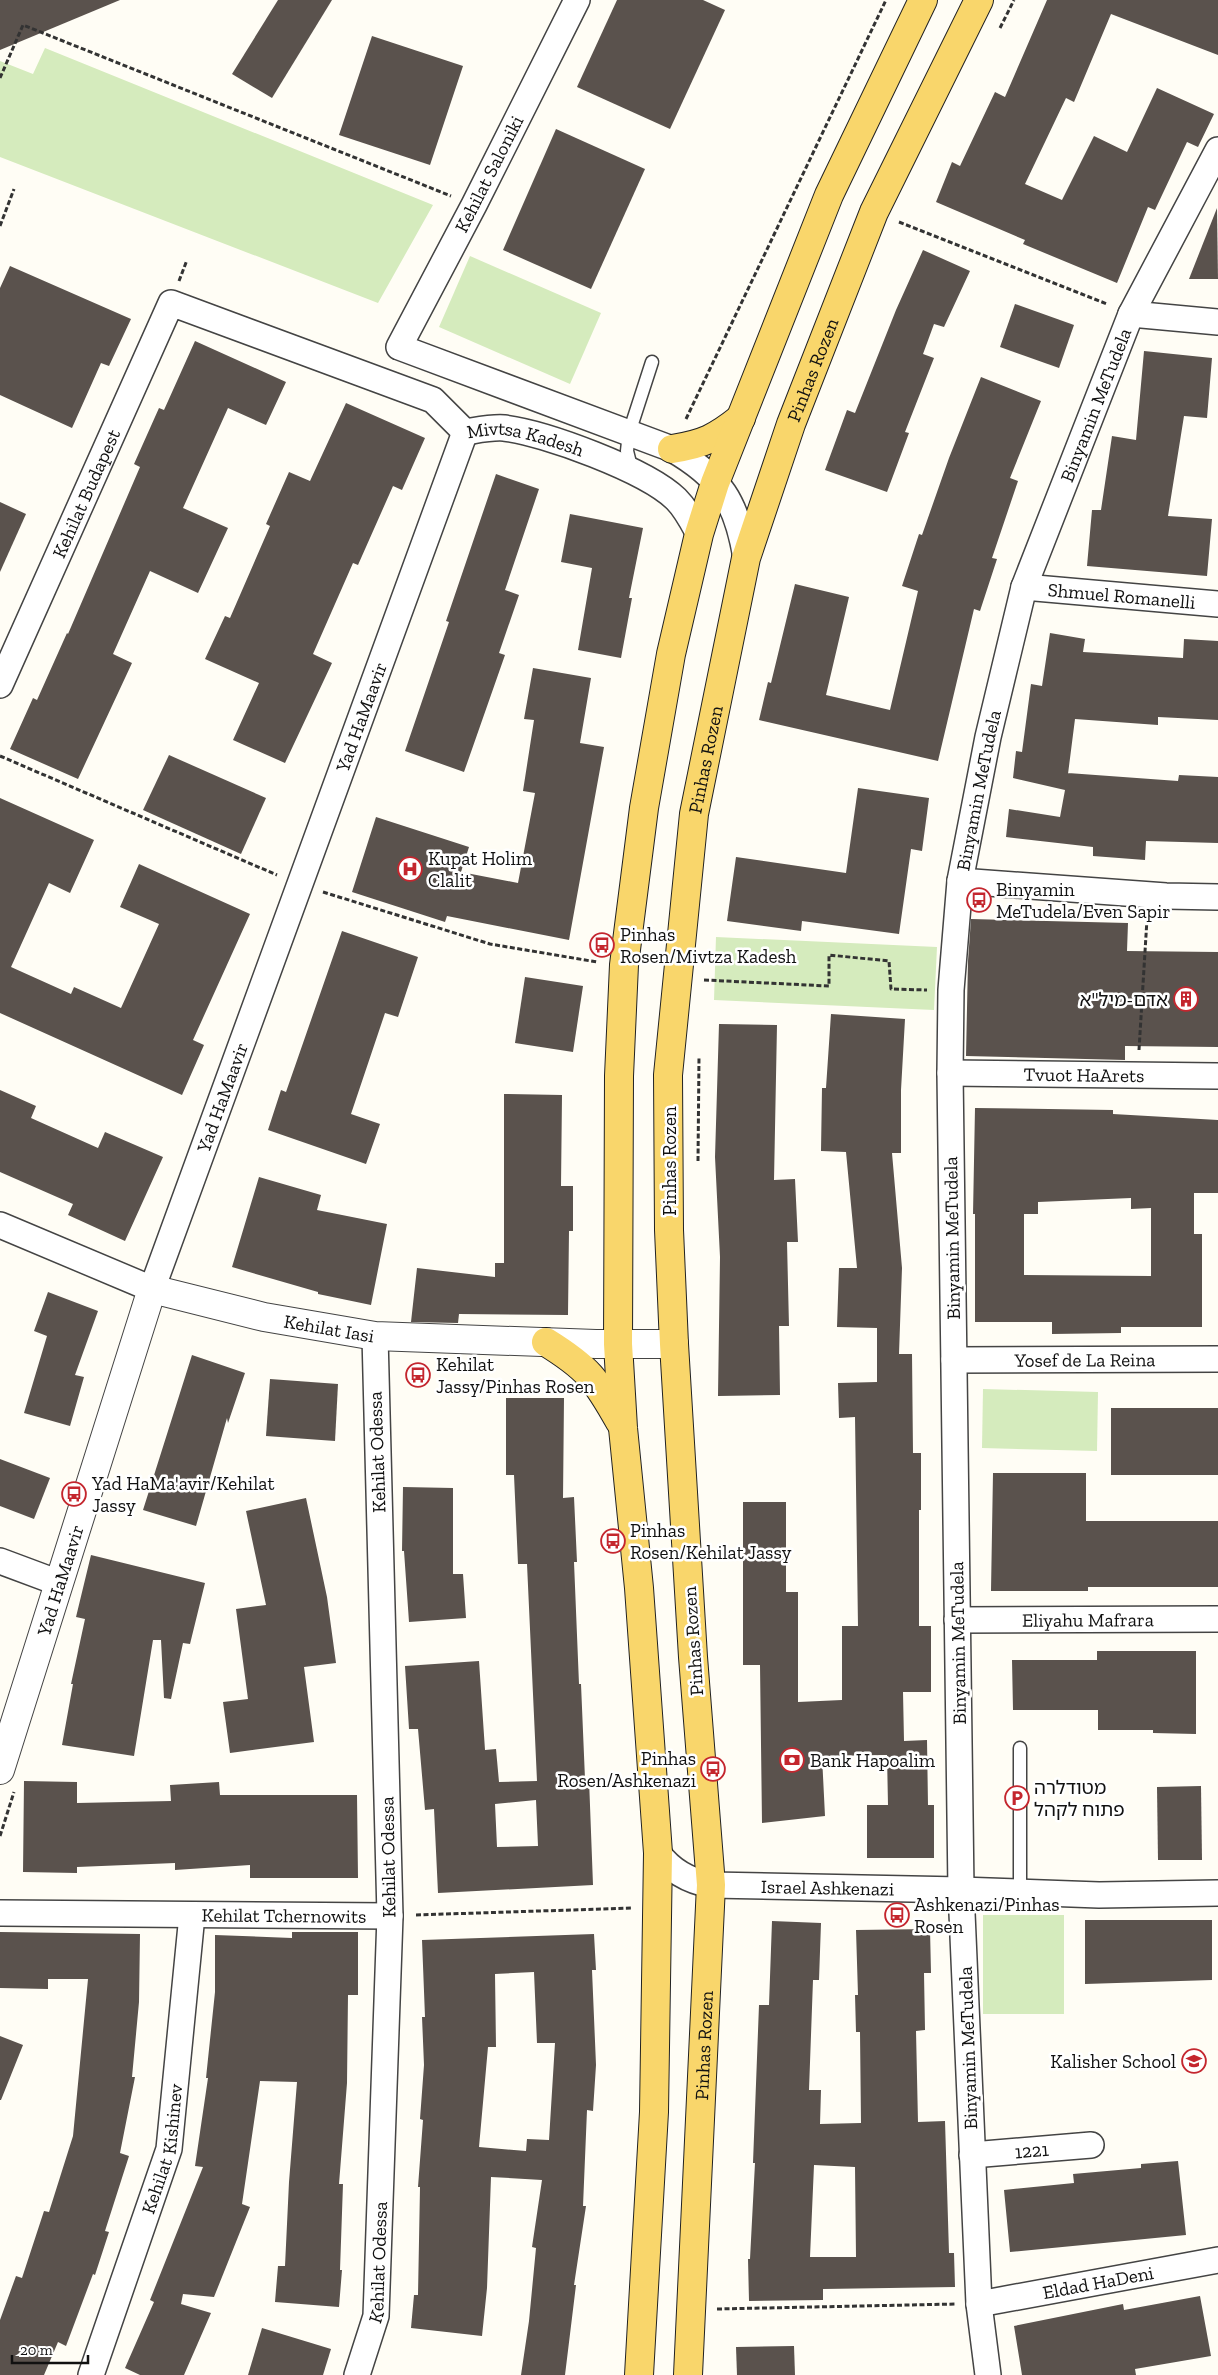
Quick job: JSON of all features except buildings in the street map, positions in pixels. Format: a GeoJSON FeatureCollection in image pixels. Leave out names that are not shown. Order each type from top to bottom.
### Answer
{"type":"FeatureCollection","features":[{"type":"Feature","properties":{"kind":"main road"},"geometry":{"type":"LineString","coordinates":[[639,2375],[654,2112],[658,1853],[639,1588],[623,1428],[618,1344],[619,1076],[624,965],[651,770],[671,654],[699,534],[715,483],[829,195],[923,0]]}},
{"type":"Feature","properties":{"kind":"main road","name":"Pinhas Rozen"},"geometry":{"type":"LineString","coordinates":[[688,2375],[711,1885],[674,1344],[669,1230],[669,1066],[694,814],[746,558],[791,424],[874,212],[979,0]]}},
{"type":"Feature","properties":{"kind":"main road"},"geometry":{"type":"LineString","coordinates":[[672,449],[700,444],[723,433],[741,418]]}},
{"type":"Feature","properties":{"kind":"main road"},"geometry":{"type":"LineString","coordinates":[[546,1342],[587,1370],[601,1387],[623,1428]]}},
{"type":"Feature","properties":{"kind":"street","name":"Kehilat Saloniki"},"geometry":{"type":"LineString","coordinates":[[399,347],[474,205],[577,0]]}},
{"type":"Feature","properties":{"kind":"street","name":"Binyamin MeTudela"},"geometry":{"type":"LineString","coordinates":[[988,2375],[979,2304],[961,1890],[950,1073],[951,990],[960,881],[988,737],[1024,587],[1131,314],[1218,150]]}},
{"type":"Feature","properties":{"kind":"street","name":"Mivtsa Kadesh"},"geometry":{"type":"LineString","coordinates":[[171,302],[433,400],[466,432],[501,428],[534,434],[632,471],[657,484],[676,499],[689,514],[699,534]]}},
{"type":"Feature","properties":{"kind":"street","name":"Kehilat Budapest"},"geometry":{"type":"LineString","coordinates":[[0,685],[171,302]]}},
{"type":"Feature","properties":{"kind":"street"},"geometry":{"type":"LineString","coordinates":[[1131,314],[1218,322]]}},
{"type":"Feature","properties":{"kind":"street","name":"Mivtsa Kadesh"},"geometry":{"type":"LineString","coordinates":[[399,347],[672,449],[694,461],[730,500],[741,528],[746,558]]}},
{"type":"Feature","properties":{"kind":"street","name":"Yad HaMaavir"},"geometry":{"type":"LineString","coordinates":[[0,1770],[152,1288],[466,432]]}},
{"type":"Feature","properties":{"kind":"street","name":"Shmuel Romanelli"},"geometry":{"type":"LineString","coordinates":[[1024,587],[1218,604]]}},
{"type":"Feature","properties":{"kind":"street"},"geometry":{"type":"LineString","coordinates":[[960,881],[1149,895],[1218,897]]}},
{"type":"Feature","properties":{"kind":"street","name":"Tvuot HaArets"},"geometry":{"type":"LineString","coordinates":[[950,1073],[1218,1076]]}},
{"type":"Feature","properties":{"kind":"street","name":"Kehilat Iasi"},"geometry":{"type":"LineString","coordinates":[[0,1225],[152,1288],[264,1317],[375,1336],[674,1344]]}},
{"type":"Feature","properties":{"kind":"street","name":"Kehilat Odessa"},"geometry":{"type":"LineString","coordinates":[[357,2375],[376,2316],[390,1916],[375,1336]]}},
{"type":"Feature","properties":{"kind":"street","name":"Yosef de La Reina"},"geometry":{"type":"LineString","coordinates":[[954,1360],[1218,1359]]}},
{"type":"Feature","properties":{"kind":"street"},"geometry":{"type":"LineString","coordinates":[[0,1561],[60,1583]]}},
{"type":"Feature","properties":{"kind":"street","name":"Eliyahu Mafrara"},"geometry":{"type":"LineString","coordinates":[[957,1620],[1218,1619]]}},
{"type":"Feature","properties":{"kind":"street","name":"Israel Ashkenazi"},"geometry":{"type":"LineString","coordinates":[[658,1853],[673,1869],[697,1882],[711,1885],[1099,1895],[1218,1893]]}},
{"type":"Feature","properties":{"kind":"street","name":"Kehilat Tchernowits"},"geometry":{"type":"LineString","coordinates":[[0,1913],[390,1916]]}},
{"type":"Feature","properties":{"kind":"street","name":"Kehilat Kishinev"},"geometry":{"type":"LineString","coordinates":[[91,2375],[169,2149],[192,1915]]}},
{"type":"Feature","properties":{"kind":"street","name":"1221"},"geometry":{"type":"LineString","coordinates":[[972,2156],[1091,2145]]}},
{"type":"Feature","properties":{"kind":"street","name":"Eldad HaDeni"},"geometry":{"type":"LineString","coordinates":[[979,2304],[1218,2260]]}},
{"type":"Feature","properties":{"kind":"lane"},"geometry":{"type":"LineString","coordinates":[[632,471],[628,451],[629,433],[652,362]]}},
{"type":"Feature","properties":{"kind":"lane"},"geometry":{"type":"LineString","coordinates":[[1020,1748],[1020,1892]]}},
{"type":"Feature","properties":{"kind":"path"},"geometry":{"type":"LineString","coordinates":[[672,449],[886,0]]}},
{"type":"Feature","properties":{"kind":"path"},"geometry":{"type":"LineString","coordinates":[[1000,28],[1014,0]]}},
{"type":"Feature","properties":{"kind":"path"},"geometry":{"type":"LineString","coordinates":[[0,78],[23,25],[474,205]]}},
{"type":"Feature","properties":{"kind":"path"},"geometry":{"type":"LineString","coordinates":[[0,226],[14,189]]}},
{"type":"Feature","properties":{"kind":"path"},"geometry":{"type":"LineString","coordinates":[[874,212],[1131,314]]}},
{"type":"Feature","properties":{"kind":"path"},"geometry":{"type":"LineString","coordinates":[[1138,1075],[1149,895]]}},
{"type":"Feature","properties":{"kind":"path"},"geometry":{"type":"LineString","coordinates":[[701,980],[829,986],[829,955],[889,961],[891,989],[951,990]]}},
{"type":"Feature","properties":{"kind":"path"},"geometry":{"type":"LineString","coordinates":[[698,1169],[699,1054]]}},
{"type":"Feature","properties":{"kind":"path","name":"Kehilat Tchernowits"},"geometry":{"type":"LineString","coordinates":[[390,1916],[658,1907]]}},
{"type":"Feature","properties":{"kind":"path"},"geometry":{"type":"LineString","coordinates":[[714,2309],[979,2304]]}},
{"type":"Feature","properties":{"kind":"green space"},"geometry":{"type":"Polygon","coordinates":[[[45,48],[433,205],[378,303],[0,157],[0,61],[33,74],[45,48]]]}},
{"type":"Feature","properties":{"kind":"green space"},"geometry":{"type":"Polygon","coordinates":[[[470,256],[601,313],[570,384],[439,327],[470,256]]]}},
{"type":"Feature","properties":{"kind":"green space"},"geometry":{"type":"Polygon","coordinates":[[[716,937],[937,947],[934,1010],[714,1000],[716,937]]]}},
{"type":"Feature","properties":{"kind":"green space"},"geometry":{"type":"Polygon","coordinates":[[[983,1389],[1098,1392],[1097,1451],[982,1448],[983,1389]]]}},
{"type":"Feature","properties":{"kind":"green space"},"geometry":{"type":"Polygon","coordinates":[[[983,1915],[1064,1915],[1064,2014],[983,2014],[983,1915]]]}},
{"type":"Feature","properties":{"kind":"place","name":"Kupat Holim Clalit"},"geometry":{"type":"Point","coordinates":[410,869]}},
{"type":"Feature","properties":{"kind":"place","name":"Binyamin MeTudela/Even Sapir"},"geometry":{"type":"Point","coordinates":[979,900]}},
{"type":"Feature","properties":{"kind":"place","name":"Pinhas Rosen/Mivtza Kadesh"},"geometry":{"type":"Point","coordinates":[602,945]}},
{"type":"Feature","properties":{"kind":"place","name":"אדם-מיל\"א"},"geometry":{"type":"Point","coordinates":[1186,999]}},
{"type":"Feature","properties":{"kind":"place","name":"Kehilat Jassy/Pinhas Rosen"},"geometry":{"type":"Point","coordinates":[418,1375]}},
{"type":"Feature","properties":{"kind":"place","name":"Yad HaMa'avir/Kehilat Jassy"},"geometry":{"type":"Point","coordinates":[74,1494]}},
{"type":"Feature","properties":{"kind":"place","name":"Pinhas Rosen/Kehilat Jassy"},"geometry":{"type":"Point","coordinates":[613,1541]}},
{"type":"Feature","properties":{"kind":"place","name":"Bank Hapoalim"},"geometry":{"type":"Point","coordinates":[792,1760]}},
{"type":"Feature","properties":{"kind":"place","name":"Pinhas Rosen/Ashkenazi"},"geometry":{"type":"Point","coordinates":[713,1769]}},
{"type":"Feature","properties":{"kind":"place","name":"מטודלרה פתוח לקהל"},"geometry":{"type":"Point","coordinates":[1017,1798]}},
{"type":"Feature","properties":{"kind":"place","name":"Ashkenazi/Pinhas Rosen"},"geometry":{"type":"Point","coordinates":[897,1915]}},
{"type":"Feature","properties":{"kind":"place","name":"Kalisher School"},"geometry":{"type":"Point","coordinates":[1194,2061]}}]}
